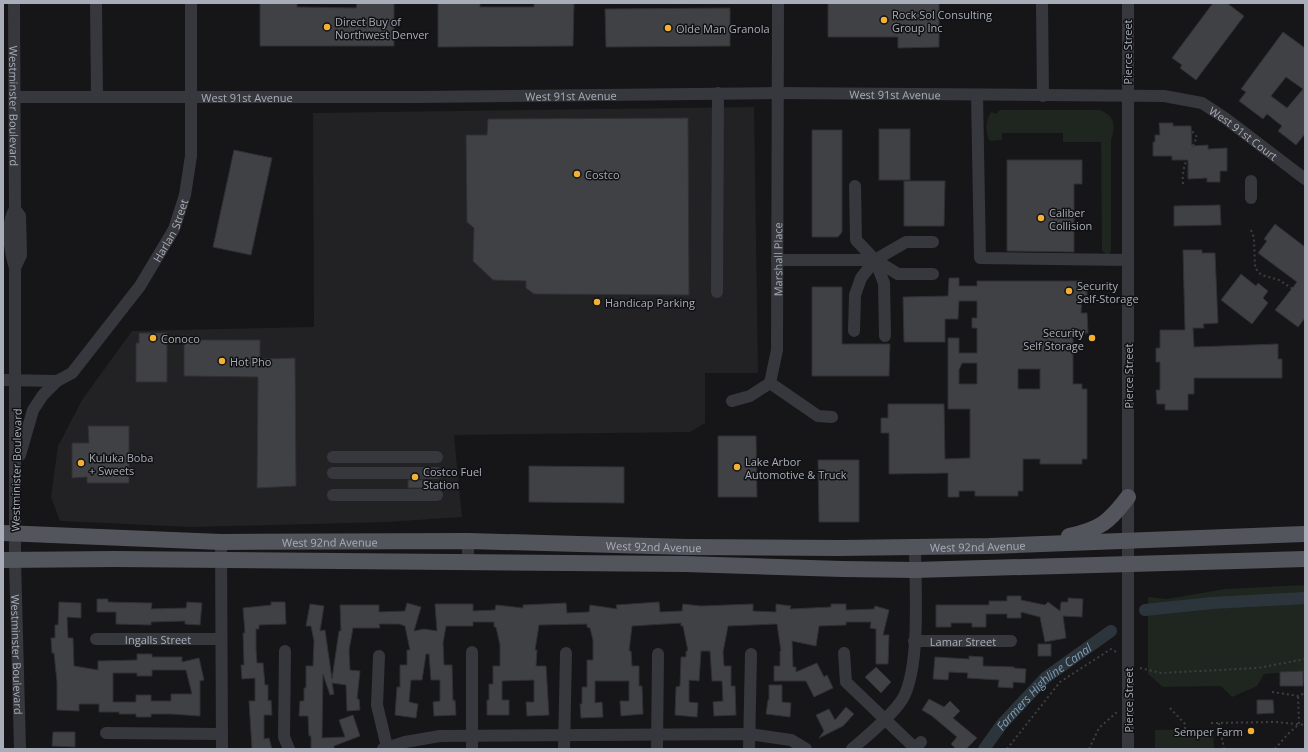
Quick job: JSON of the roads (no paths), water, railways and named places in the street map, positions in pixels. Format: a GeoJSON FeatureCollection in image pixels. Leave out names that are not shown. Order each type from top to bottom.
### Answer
{"type":"FeatureCollection","features":[{"type":"Feature","properties":{"kind":"main road"},"geometry":{"type":"LineString","coordinates":[[1037,544],[1096,528],[1112,518],[1128,497]]}},
{"type":"Feature","properties":{"kind":"main road","name":"West 92nd Avenue"},"geometry":{"type":"LineString","coordinates":[[9,534],[221,542],[468,541],[687,547],[915,548],[1305,534]]}},
{"type":"Feature","properties":{"kind":"main road","name":"West 92nd Avenue"},"geometry":{"type":"LineString","coordinates":[[9,560],[115,558],[468,561],[685,564],[915,570],[1305,559]]}},
{"type":"Feature","properties":{"kind":"street","name":"Westminster Boulevard"},"geometry":{"type":"LineString","coordinates":[[14,3],[15,209],[20,216],[21,255],[15,268],[16,381]]}},
{"type":"Feature","properties":{"kind":"street"},"geometry":{"type":"LineString","coordinates":[[96,3],[97,97]]}},
{"type":"Feature","properties":{"kind":"street","name":"Harlan Street"},"geometry":{"type":"LineString","coordinates":[[16,472],[33,410],[43,395],[57,381],[77,368],[140,286],[174,230],[185,195],[191,156],[191,3]]}},
{"type":"Feature","properties":{"kind":"street","name":"Marshall Place"},"geometry":{"type":"LineString","coordinates":[[770,383],[777,350],[778,3]]}},
{"type":"Feature","properties":{"kind":"street"},"geometry":{"type":"LineString","coordinates":[[1042,3],[1042,96]]}},
{"type":"Feature","properties":{"kind":"street","name":"Pierce Street"},"geometry":{"type":"LineString","coordinates":[[1128,3],[1128,749]]}},
{"type":"Feature","properties":{"kind":"street","name":"West 91st Avenue"},"geometry":{"type":"LineString","coordinates":[[15,97],[191,98],[718,93],[1128,97]]}},
{"type":"Feature","properties":{"kind":"street"},"geometry":{"type":"LineString","coordinates":[[717,292],[718,93]]}},
{"type":"Feature","properties":{"kind":"street"},"geometry":{"type":"LineString","coordinates":[[977,95],[980,258],[1128,260]]}},
{"type":"Feature","properties":{"kind":"street","name":"West 91st Court"},"geometry":{"type":"LineString","coordinates":[[1128,97],[1164,96],[1202,104],[1225,118],[1305,180]]}},
{"type":"Feature","properties":{"kind":"street"},"geometry":{"type":"LineString","coordinates":[[1251,181],[1251,198]]}},
{"type":"Feature","properties":{"kind":"street"},"geometry":{"type":"LineString","coordinates":[[855,186],[856,240],[875,260],[898,274],[934,274]]}},
{"type":"Feature","properties":{"kind":"street"},"geometry":{"type":"LineString","coordinates":[[854,331],[855,295],[861,278],[875,260],[906,242],[933,242]]}},
{"type":"Feature","properties":{"kind":"street"},"geometry":{"type":"LineString","coordinates":[[777,260],[875,260]]}},
{"type":"Feature","properties":{"kind":"street"},"geometry":{"type":"LineString","coordinates":[[875,260],[884,284],[885,336]]}},
{"type":"Feature","properties":{"kind":"street"},"geometry":{"type":"LineString","coordinates":[[3,380],[57,381]]}},
{"type":"Feature","properties":{"kind":"street","name":"Westminister Boulevard"},"geometry":{"type":"LineString","coordinates":[[9,560],[9,534],[16,472],[16,381]]}},
{"type":"Feature","properties":{"kind":"street"},"geometry":{"type":"LineString","coordinates":[[732,401],[750,396],[770,383],[818,416],[832,417]]}},
{"type":"Feature","properties":{"kind":"street"},"geometry":{"type":"LineString","coordinates":[[437,476],[333,476],[437,476]]}},
{"type":"Feature","properties":{"kind":"street"},"geometry":{"type":"LineString","coordinates":[[468,541],[468,561]]}},
{"type":"Feature","properties":{"kind":"street"},"geometry":{"type":"LineString","coordinates":[[221,542],[220,639],[222,749]]}},
{"type":"Feature","properties":{"kind":"street","name":"Lamar Street"},"geometry":{"type":"LineString","coordinates":[[852,749],[900,704],[908,688],[913,666],[915,548]]}},
{"type":"Feature","properties":{"kind":"street","name":"Westminster Boulevard"},"geometry":{"type":"LineString","coordinates":[[9,560],[20,749]]}},
{"type":"Feature","properties":{"kind":"street","name":"Ingalls Street"},"geometry":{"type":"LineString","coordinates":[[96,639],[220,639]]}},
{"type":"Feature","properties":{"kind":"street","name":"Lamar Street"},"geometry":{"type":"LineString","coordinates":[[914,641],[1011,641]]}},
{"type":"Feature","properties":{"kind":"street"},"geometry":{"type":"LineString","coordinates":[[285,651],[284,737],[289,749]]}},
{"type":"Feature","properties":{"kind":"street"},"geometry":{"type":"LineString","coordinates":[[472,652],[472,749]]}},
{"type":"Feature","properties":{"kind":"street"},"geometry":{"type":"LineString","coordinates":[[564,749],[566,653]]}},
{"type":"Feature","properties":{"kind":"street"},"geometry":{"type":"LineString","coordinates":[[844,653],[846,682],[915,748],[921,742]]}},
{"type":"Feature","properties":{"kind":"street"},"geometry":{"type":"LineString","coordinates":[[658,654],[658,749]]}},
{"type":"Feature","properties":{"kind":"street"},"geometry":{"type":"LineString","coordinates":[[749,749],[751,654]]}},
{"type":"Feature","properties":{"kind":"street"},"geometry":{"type":"LineString","coordinates":[[379,656],[377,705],[384,748],[440,736],[749,734],[791,740],[806,749]]}},
{"type":"Feature","properties":{"kind":"street"},"geometry":{"type":"LineString","coordinates":[[106,733],[221,734]]}},
{"type":"Feature","properties":{"kind":"waterway","name":"Farmers Highline Canal"},"geometry":{"type":"LineString","coordinates":[[1145,610],[1212,603],[1305,598]]}},
{"type":"Feature","properties":{"kind":"waterway","name":"Farmers Highline Canal"},"geometry":{"type":"LineString","coordinates":[[984,749],[1002,724],[1045,678],[1111,631]]}},
{"type":"Feature","properties":{"kind":"place","name":"Rock Sol Consulting Group Inc"},"geometry":{"type":"Point","coordinates":[884,20]}},
{"type":"Feature","properties":{"kind":"place","name":"Direct Buy of Northwest Denver"},"geometry":{"type":"Point","coordinates":[327,27]}},
{"type":"Feature","properties":{"kind":"place","name":"Olde Man Granola"},"geometry":{"type":"Point","coordinates":[668,28]}},
{"type":"Feature","properties":{"kind":"place","name":"Costco"},"geometry":{"type":"Point","coordinates":[577,174]}},
{"type":"Feature","properties":{"kind":"place","name":"Caliber Collision"},"geometry":{"type":"Point","coordinates":[1041,218]}},
{"type":"Feature","properties":{"kind":"place","name":"Security Self-Storage"},"geometry":{"type":"Point","coordinates":[1069,291]}},
{"type":"Feature","properties":{"kind":"place","name":"Handicap Parking"},"geometry":{"type":"Point","coordinates":[597,302]}},
{"type":"Feature","properties":{"kind":"place","name":"Conoco"},"geometry":{"type":"Point","coordinates":[153,338]}},
{"type":"Feature","properties":{"kind":"place","name":"Security Self Storage"},"geometry":{"type":"Point","coordinates":[1092,338]}},
{"type":"Feature","properties":{"kind":"place","name":"Hot Pho"},"geometry":{"type":"Point","coordinates":[222,361]}},
{"type":"Feature","properties":{"kind":"place","name":"Kuluka Boba + Sweets"},"geometry":{"type":"Point","coordinates":[81,463]}},
{"type":"Feature","properties":{"kind":"place","name":"Lake Arbor Automotive & Truck"},"geometry":{"type":"Point","coordinates":[737,467]}},
{"type":"Feature","properties":{"kind":"place","name":"Costco Fuel Station"},"geometry":{"type":"Point","coordinates":[415,477]}},
{"type":"Feature","properties":{"kind":"place","name":"Semper Farm"},"geometry":{"type":"Point","coordinates":[1251,731]}}]}
